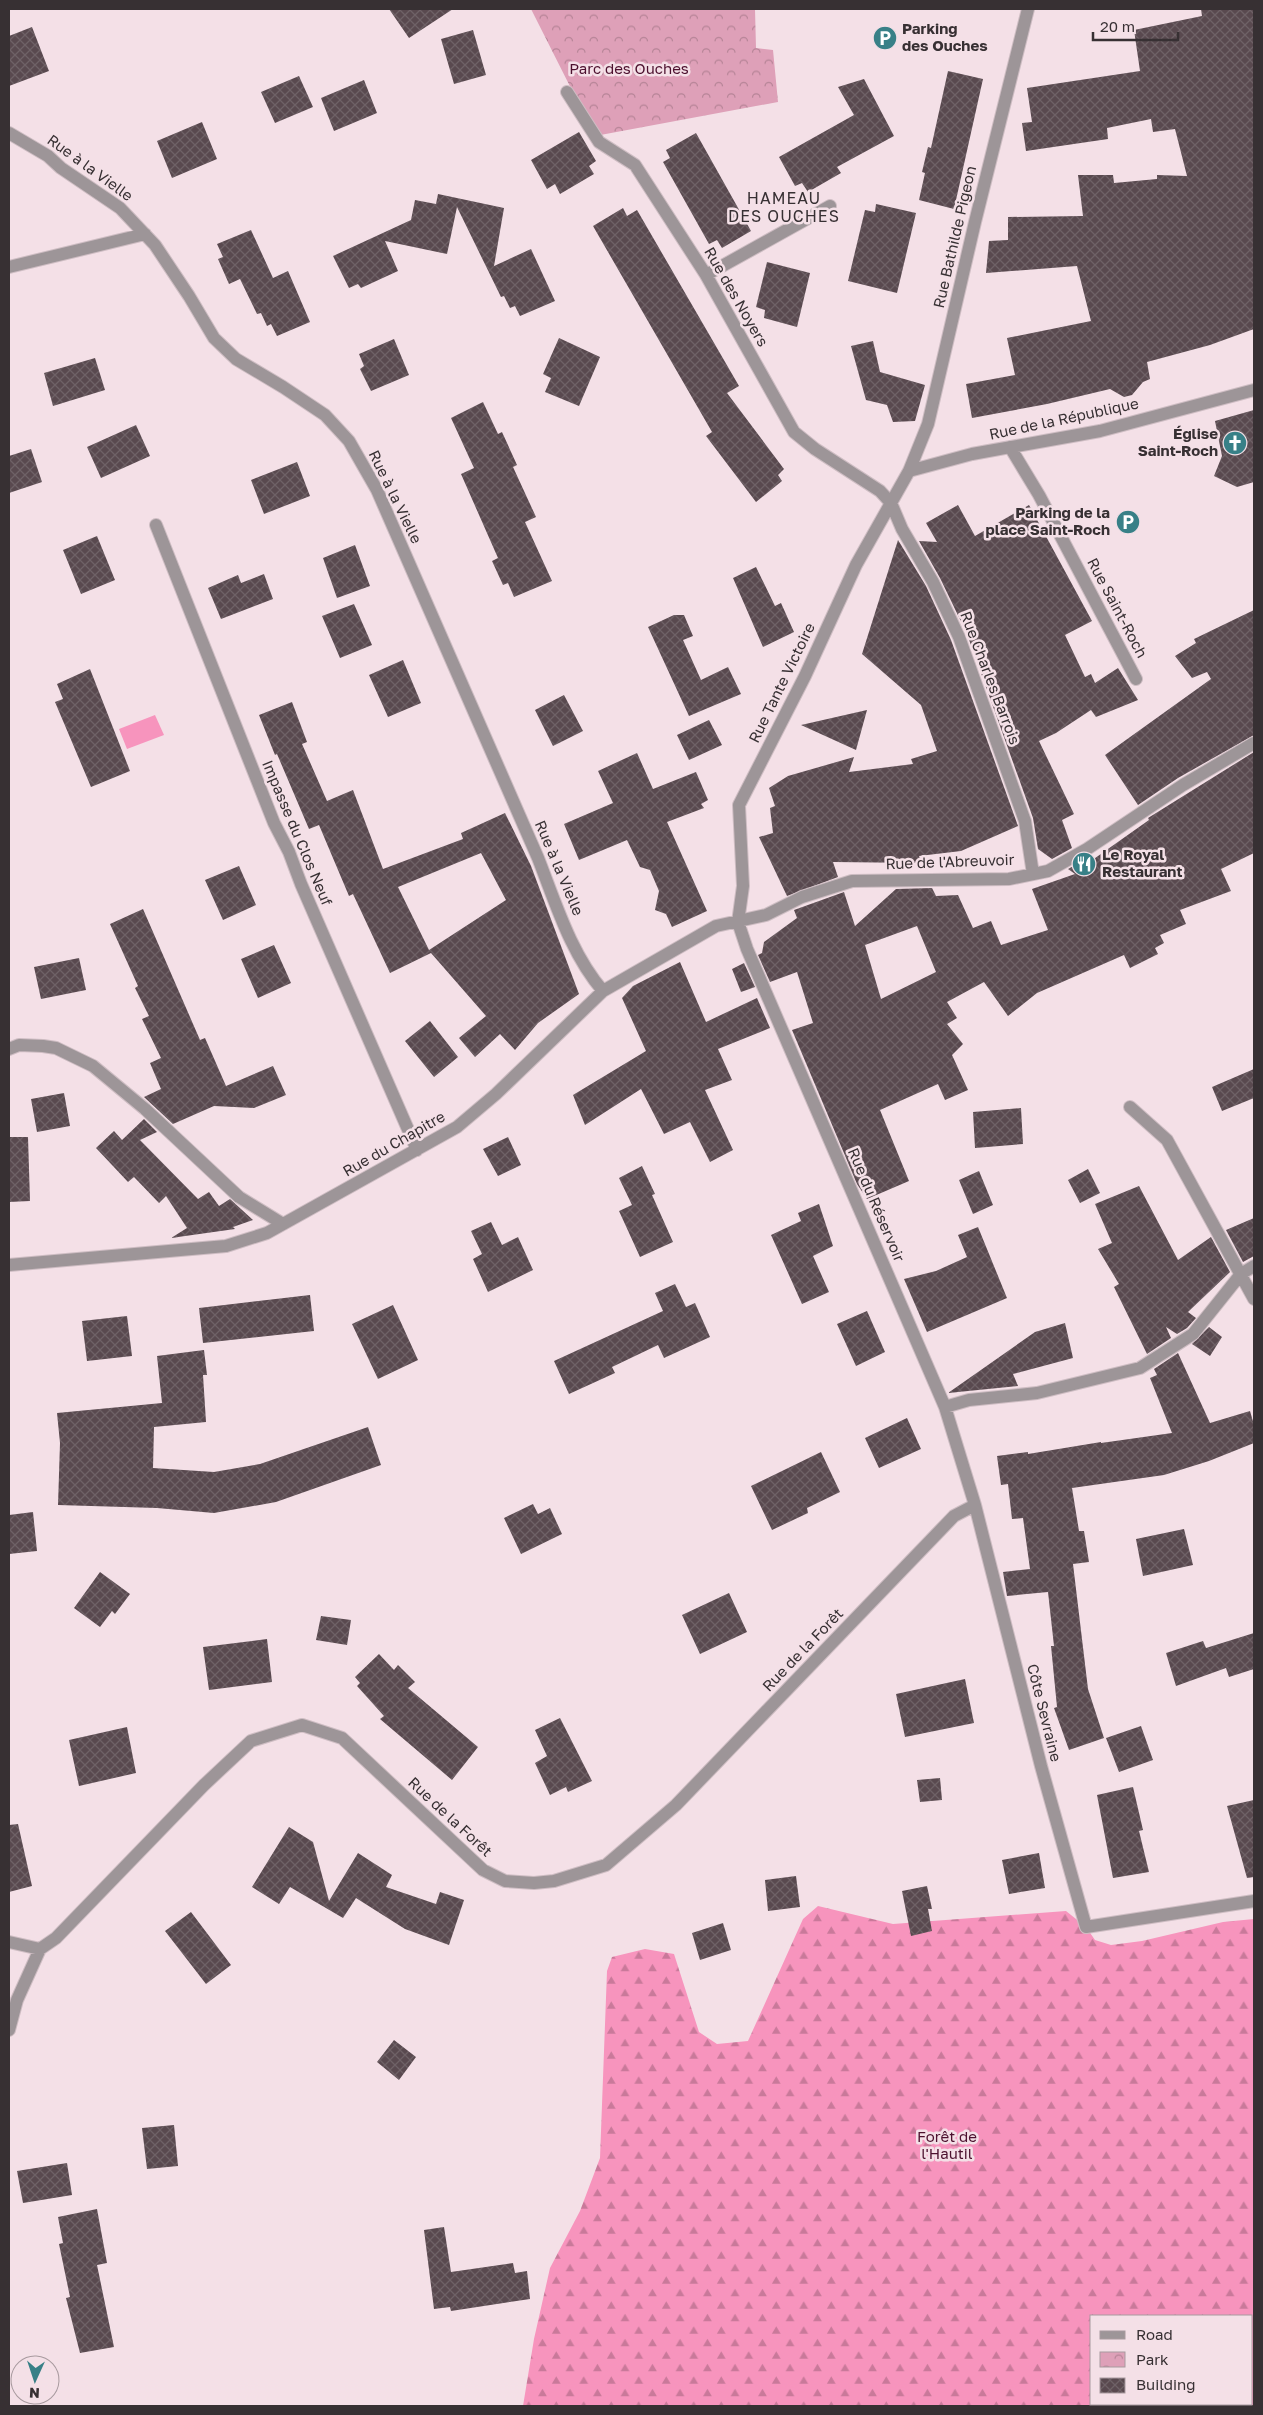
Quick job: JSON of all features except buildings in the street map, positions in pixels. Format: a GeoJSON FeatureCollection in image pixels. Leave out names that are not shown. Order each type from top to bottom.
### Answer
{"type":"FeatureCollection","features":[{"type":"Feature","properties":{"kind":"street","name":"Rue Bathilde Pigeon"},"geometry":{"type":"LineString","coordinates":[[909,471],[928,424],[974,222],[1028,9]]}},
{"type":"Feature","properties":{"kind":"street","name":"Rue des Noyers"},"geometry":{"type":"LineString","coordinates":[[566,92],[599,142],[635,165],[706,275],[794,432],[815,450],[880,491],[891,503]]}},
{"type":"Feature","properties":{"kind":"street","name":"Rue à la Vielle"},"geometry":{"type":"LineString","coordinates":[[9,133],[48,156],[61,168],[120,208],[145,234],[189,296],[214,338],[236,359],[325,415],[349,441],[377,490],[538,858],[559,912],[587,972],[603,991]]}},
{"type":"Feature","properties":{"kind":"street"},"geometry":{"type":"LineString","coordinates":[[706,275],[830,206]]}},
{"type":"Feature","properties":{"kind":"street"},"geometry":{"type":"LineString","coordinates":[[9,267],[145,234]]}},
{"type":"Feature","properties":{"kind":"street","name":"Rue de la République"},"geometry":{"type":"LineString","coordinates":[[909,471],[972,454],[1100,431],[1254,390]]}},
{"type":"Feature","properties":{"kind":"street","name":"Rue Saint-Roch"},"geometry":{"type":"LineString","coordinates":[[1010,447],[1039,495],[1136,679]]}},
{"type":"Feature","properties":{"kind":"street","name":"Rue Tante Victoire"},"geometry":{"type":"LineString","coordinates":[[738,922],[743,886],[739,805],[805,676],[856,564],[891,503],[899,485],[909,471]]}},
{"type":"Feature","properties":{"kind":"street","name":"Rue Charles Barrois"},"geometry":{"type":"LineString","coordinates":[[891,503],[902,529],[933,582],[959,637],[1025,821],[1033,874]]}},
{"type":"Feature","properties":{"kind":"street","name":"Impasse du Clos Neuf"},"geometry":{"type":"LineString","coordinates":[[156,526],[274,822],[289,852],[301,884],[417,1150]]}},
{"type":"Feature","properties":{"kind":"street","name":"Rue de l'Abreuvoir"},"geometry":{"type":"LineString","coordinates":[[738,922],[766,915],[802,897],[852,881],[1009,879],[1048,871],[1087,849],[1183,785],[1254,743]]}},
{"type":"Feature","properties":{"kind":"street","name":"Rue du Chapitre"},"geometry":{"type":"LineString","coordinates":[[9,1265],[226,1246],[267,1233],[457,1127],[496,1094],[603,991],[716,926],[738,922]]}},
{"type":"Feature","properties":{"kind":"street","name":"Rue du Réservoir"},"geometry":{"type":"LineString","coordinates":[[738,922],[746,949],[945,1407],[975,1505]]}},
{"type":"Feature","properties":{"kind":"street"},"geometry":{"type":"LineString","coordinates":[[9,1048],[19,1045],[56,1048],[94,1066],[145,1109],[239,1197],[283,1224]]}},
{"type":"Feature","properties":{"kind":"street"},"geometry":{"type":"LineString","coordinates":[[1130,1107],[1167,1140],[1254,1299]]}},
{"type":"Feature","properties":{"kind":"street"},"geometry":{"type":"LineString","coordinates":[[945,1407],[969,1400],[1038,1393],[1140,1368],[1193,1334],[1242,1274],[1254,1266]]}},
{"type":"Feature","properties":{"kind":"street","name":"Rue de la Forêt"},"geometry":{"type":"LineString","coordinates":[[9,2030],[17,2000],[40,1949],[56,1938],[204,1785],[250,1741],[302,1725],[342,1738],[483,1870],[505,1881],[534,1883],[554,1881],[606,1865],[676,1805],[954,1516],[975,1505]]}},
{"type":"Feature","properties":{"kind":"street","name":"Côte Sevraine"},"geometry":{"type":"LineString","coordinates":[[975,1505],[1039,1756],[1086,1927],[1254,1900]]}},
{"type":"Feature","properties":{"kind":"street"},"geometry":{"type":"LineString","coordinates":[[9,1942],[40,1949]]}},
{"type":"Feature","properties":{"kind":"green space","name":"Parc des Ouches"},"geometry":{"type":"Polygon","coordinates":[[[531,9],[755,9],[756,48],[773,50],[778,102],[595,136],[531,9]]]}},
{"type":"Feature","properties":{"kind":"green space","name":"Forêt de l'Hautil"},"geometry":{"type":"Polygon","coordinates":[[[818,1906],[893,1924],[1066,1911],[1086,1927],[1095,1940],[1111,1945],[1142,1941],[1223,1922],[1254,1919],[1254,2406],[523,2406],[534,2339],[550,2268],[580,2211],[600,2158],[607,1971],[612,1957],[645,1949],[674,1954],[699,2032],[717,2044],[748,2041],[803,1919],[818,1906]]]}},
{"type":"Feature","properties":{"kind":"water"},"geometry":{"type":"Polygon","coordinates":[[[155,715],[164,735],[127,749],[119,729],[155,715]]]}},
{"type":"Feature","properties":{"kind":"place","name":"Parking des Ouches"},"geometry":{"type":"Point","coordinates":[885,38]}},
{"type":"Feature","properties":{"kind":"place","name":"Église Saint-Roch"},"geometry":{"type":"Point","coordinates":[1235,443]}},
{"type":"Feature","properties":{"kind":"place","name":"Parking de la place Saint-Roch"},"geometry":{"type":"Point","coordinates":[1128,522]}},
{"type":"Feature","properties":{"kind":"place","name":"Le Royal Restaurant"},"geometry":{"type":"Point","coordinates":[1084,864]}},
{"type":"Feature","properties":{"kind":"district","name":"HAMEAU DES OUCHES"},"geometry":{"type":"Point","coordinates":[784,207]}}]}
